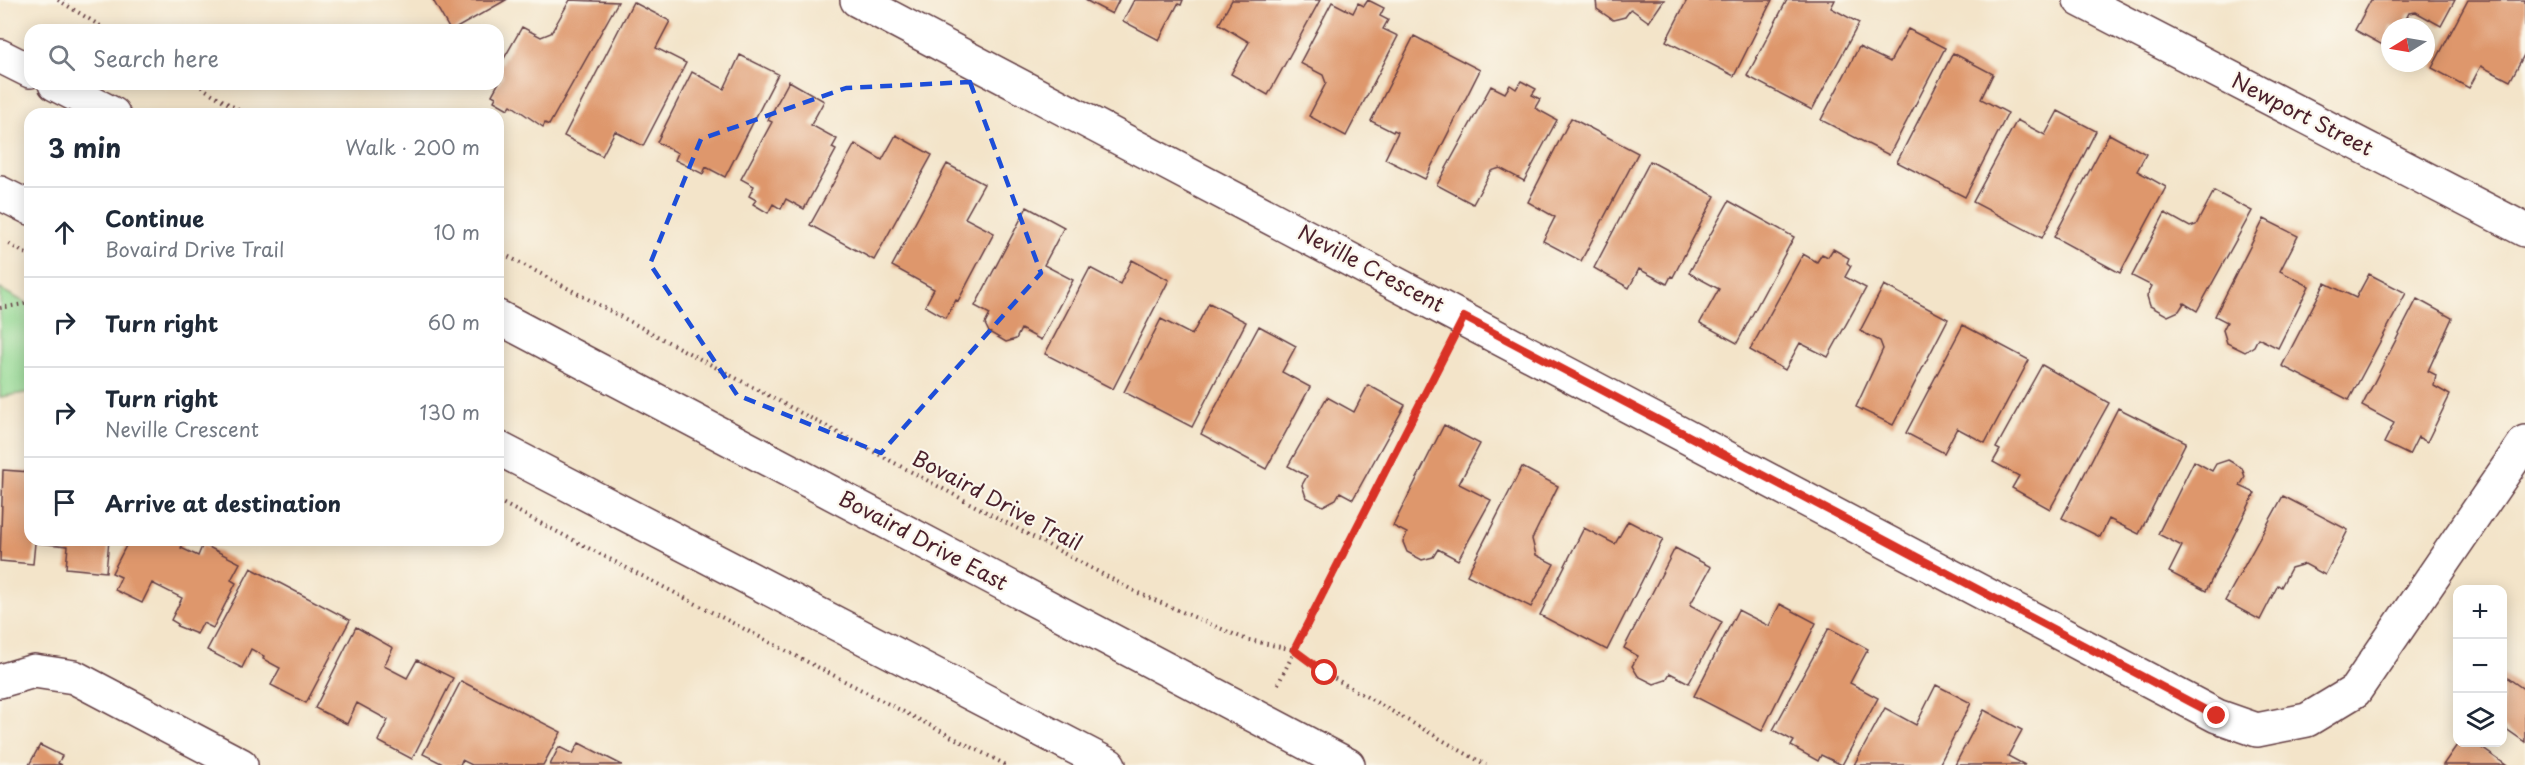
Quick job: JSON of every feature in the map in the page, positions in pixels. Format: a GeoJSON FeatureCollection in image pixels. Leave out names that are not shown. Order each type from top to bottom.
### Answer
{"type":"FeatureCollection","features":[{"type":"Feature","properties":{"kind":"street","name":"Neville Crescent"},"geometry":{"type":"LineString","coordinates":[[857,0],[1464,317],[2217,716],[2257,730],[2307,720],[2355,692],[2525,442]]}},
{"type":"Feature","properties":{"kind":"street","name":"Newport Street"},"geometry":{"type":"LineString","coordinates":[[2080,0],[2525,230]]}},
{"type":"Feature","properties":{"kind":"street"},"geometry":{"type":"LineString","coordinates":[[0,56],[24,68]]}},
{"type":"Feature","properties":{"kind":"street"},"geometry":{"type":"LineString","coordinates":[[67,90],[101,108]]}},
{"type":"Feature","properties":{"kind":"street"},"geometry":{"type":"LineString","coordinates":[[0,193],[24,205]]}},
{"type":"Feature","properties":{"kind":"street","name":"Bovaird Drive East"},"geometry":{"type":"LineString","coordinates":[[504,320],[1348,765]]}},
{"type":"Feature","properties":{"kind":"street"},"geometry":{"type":"LineString","coordinates":[[504,451],[1109,765]]}},
{"type":"Feature","properties":{"kind":"street"},"geometry":{"type":"LineString","coordinates":[[0,681],[34,671],[74,677],[241,765]]}},
{"type":"Feature","properties":{"kind":"path"},"geometry":{"type":"LineString","coordinates":[[58,0],[97,24]]}},
{"type":"Feature","properties":{"kind":"path"},"geometry":{"type":"LineString","coordinates":[[206,90],[235,108]]}},
{"type":"Feature","properties":{"kind":"path"},"geometry":{"type":"LineString","coordinates":[[0,240],[24,253]]}},
{"type":"Feature","properties":{"kind":"path","name":"Bovaird Drive Trail"},"geometry":{"type":"LineString","coordinates":[[504,254],[1136,592],[1245,639],[1294,650],[1325,673],[1486,765]]}},
{"type":"Feature","properties":{"kind":"path"},"geometry":{"type":"LineString","coordinates":[[0,308],[24,304]]}},
{"type":"Feature","properties":{"kind":"path"},"geometry":{"type":"LineString","coordinates":[[1261,720],[1294,650],[1464,317]]}},
{"type":"Feature","properties":{"kind":"path"},"geometry":{"type":"LineString","coordinates":[[504,504],[1006,765]]}},
{"type":"Feature","properties":{"kind":"highlighted area"},"geometry":{"type":"Polygon","coordinates":[[[970,82],[1041,273],[881,453],[737,395],[650,264],[701,139],[846,88],[970,82]]]}},
{"type":"Feature","properties":{"kind":"green space"},"geometry":{"type":"Polygon","coordinates":[[[0,289],[24,302],[24,393],[0,397],[0,289]]]}},
{"type":"Feature","properties":{"kind":"building"},"geometry":{"type":"Polygon","coordinates":[[[433,0],[506,0],[464,24],[447,24],[433,0]]]}},
{"type":"Feature","properties":{"kind":"building"},"geometry":{"type":"Polygon","coordinates":[[[570,0],[618,2],[549,125],[545,123],[543,127],[511,105],[508,109],[494,101],[496,97],[492,95],[495,90],[504,90],[504,58],[522,27],[541,37],[551,33],[570,0]]]}},
{"type":"Feature","properties":{"kind":"building"},"geometry":{"type":"Polygon","coordinates":[[[1085,0],[1119,0],[1112,14],[1085,0]]]}},
{"type":"Feature","properties":{"kind":"building"},"geometry":{"type":"Polygon","coordinates":[[[1134,0],[1183,0],[1181,5],[1178,4],[1159,40],[1123,21],[1134,0]]]}},
{"type":"Feature","properties":{"kind":"building"},"geometry":{"type":"Polygon","coordinates":[[[1232,0],[1320,0],[1268,95],[1231,74],[1249,42],[1219,24],[1232,0]]]}},
{"type":"Feature","properties":{"kind":"building"},"geometry":{"type":"Polygon","coordinates":[[[1368,0],[1384,8],[1380,16],[1388,20],[1383,29],[1398,36],[1346,136],[1309,116],[1326,83],[1323,75],[1300,63],[1332,2],[1353,13],[1358,3],[1364,6],[1368,0]]]}},
{"type":"Feature","properties":{"kind":"building"},"geometry":{"type":"Polygon","coordinates":[[[1596,0],[1664,0],[1649,22],[1631,9],[1625,17],[1613,20],[1597,9],[1596,0]]]}},
{"type":"Feature","properties":{"kind":"building"},"geometry":{"type":"Polygon","coordinates":[[[1687,0],[1772,0],[1734,76],[1666,41],[1687,0]]]}},
{"type":"Feature","properties":{"kind":"building"},"geometry":{"type":"Polygon","coordinates":[[[1787,0],[1835,0],[1831,8],[1859,23],[1812,110],[1747,76],[1787,0]]]}},
{"type":"Feature","properties":{"kind":"building"},"geometry":{"type":"Polygon","coordinates":[[[2371,0],[2455,0],[2441,26],[2435,23],[2435,18],[2427,18],[2416,12],[2409,13],[2406,18],[2381,18],[2381,44],[2355,30],[2371,0]]]}},
{"type":"Feature","properties":{"kind":"building"},"geometry":{"type":"Polygon","coordinates":[[[2468,0],[2525,0],[2525,53],[2510,81],[2481,66],[2469,88],[2435,70],[2435,62],[2468,0]]]}},
{"type":"Feature","properties":{"kind":"building"},"geometry":{"type":"Polygon","coordinates":[[[633,2],[670,21],[656,48],[686,63],[643,146],[615,131],[602,156],[564,136],[633,2]]]}},
{"type":"Feature","properties":{"kind":"building"},"geometry":{"type":"Polygon","coordinates":[[[1908,29],[1945,48],[1889,155],[1821,120],[1859,47],[1890,62],[1908,29]]]}},
{"type":"Feature","properties":{"kind":"building"},"geometry":{"type":"Polygon","coordinates":[[[1414,36],[1480,70],[1425,179],[1385,159],[1398,132],[1394,130],[1393,132],[1371,121],[1414,36]]]}},
{"type":"Feature","properties":{"kind":"building"},"geometry":{"type":"Polygon","coordinates":[[[1953,53],[1993,74],[1981,99],[2008,113],[1965,197],[1897,162],[1953,53]]]}},
{"type":"Feature","properties":{"kind":"building"},"geometry":{"type":"Polygon","coordinates":[[[740,55],[778,74],[725,177],[706,167],[703,174],[675,160],[678,153],[657,142],[692,72],[724,89],[740,55]]]}},
{"type":"Feature","properties":{"kind":"building"},"geometry":{"type":"Polygon","coordinates":[[[789,81],[824,101],[811,125],[837,139],[832,148],[836,150],[804,209],[786,199],[781,209],[773,204],[768,213],[753,204],[756,200],[749,196],[754,186],[741,179],[772,122],[768,120],[789,81]]]}},
{"type":"Feature","properties":{"kind":"building"},"geometry":{"type":"Polygon","coordinates":[[[1521,81],[1536,89],[1532,95],[1540,99],[1535,108],[1557,120],[1524,181],[1500,168],[1491,171],[1473,204],[1437,185],[1491,86],[1505,93],[1510,85],[1516,89],[1521,81]]]}},
{"type":"Feature","properties":{"kind":"building"},"geometry":{"type":"Polygon","coordinates":[[[2058,111],[2096,131],[2042,238],[1973,202],[2017,120],[2045,135],[2058,111]]]}},
{"type":"Feature","properties":{"kind":"building"},"geometry":{"type":"Polygon","coordinates":[[[1571,118],[1638,153],[1581,261],[1543,241],[1555,217],[1528,202],[1571,118]]]}},
{"type":"Feature","properties":{"kind":"building"},"geometry":{"type":"Polygon","coordinates":[[[2109,134],[2146,154],[2137,171],[2166,187],[2120,273],[2054,237],[2109,134]]]}},
{"type":"Feature","properties":{"kind":"building"},"geometry":{"type":"Polygon","coordinates":[[[896,135],[932,155],[874,260],[810,225],[855,144],[882,160],[896,135]]]}},
{"type":"Feature","properties":{"kind":"building"},"geometry":{"type":"Polygon","coordinates":[[[1650,161],[1715,196],[1673,277],[1671,276],[1667,284],[1639,269],[1629,288],[1594,268],[1650,161]]]}},
{"type":"Feature","properties":{"kind":"building"},"geometry":{"type":"Polygon","coordinates":[[[947,164],[984,184],[965,218],[994,233],[958,301],[956,300],[946,318],[925,306],[934,289],[892,266],[947,164]]]}},
{"type":"Feature","properties":{"kind":"building"},"geometry":{"type":"Polygon","coordinates":[[[2214,191],[2252,211],[2197,311],[2184,303],[2179,311],[2168,316],[2150,306],[2147,296],[2152,286],[2132,276],[2165,213],[2190,227],[2196,225],[2214,191]]]}},
{"type":"Feature","properties":{"kind":"building"},"geometry":{"type":"Polygon","coordinates":[[[1729,201],[1794,237],[1737,343],[1700,323],[1719,289],[1689,273],[1729,201]]]}},
{"type":"Feature","properties":{"kind":"building"},"geometry":{"type":"Polygon","coordinates":[[[1027,207],[1064,227],[1044,265],[1073,280],[1041,340],[1021,329],[1016,339],[1006,342],[989,332],[985,324],[990,314],[975,306],[1027,207]]]}},
{"type":"Feature","properties":{"kind":"building"},"geometry":{"type":"Polygon","coordinates":[[[2264,219],[2298,236],[2280,271],[2309,286],[2278,348],[2258,338],[2254,346],[2245,352],[2227,343],[2223,330],[2227,322],[2215,316],[2264,219]]]}},
{"type":"Feature","properties":{"kind":"building"},"geometry":{"type":"Polygon","coordinates":[[[1833,249],[1849,258],[1847,263],[1851,266],[1845,277],[1866,288],[1828,357],[1800,343],[1785,370],[1750,350],[1803,254],[1817,262],[1822,254],[1828,257],[1833,249]]]}},
{"type":"Feature","properties":{"kind":"building"},"geometry":{"type":"Polygon","coordinates":[[[1132,260],[1169,280],[1113,389],[1045,354],[1090,268],[1120,284],[1132,260]]]}},
{"type":"Feature","properties":{"kind":"building"},"geometry":{"type":"Polygon","coordinates":[[[2369,274],[2406,293],[2349,400],[2282,366],[2325,283],[2356,298],[2369,274]]]}},
{"type":"Feature","properties":{"kind":"building"},"geometry":{"type":"Polygon","coordinates":[[[1884,285],[1948,319],[1893,425],[1856,407],[1883,349],[1880,341],[1860,331],[1884,285]]]}},
{"type":"Feature","properties":{"kind":"building"},"geometry":{"type":"Polygon","coordinates":[[[2417,299],[2452,318],[2428,371],[2436,375],[2434,386],[2450,395],[2427,442],[2418,437],[2409,455],[2384,443],[2394,423],[2362,406],[2417,299]]]}},
{"type":"Feature","properties":{"kind":"building"},"geometry":{"type":"Polygon","coordinates":[[[1209,303],[1246,322],[1192,427],[1124,392],[1161,319],[1192,335],[1209,303]]]}},
{"type":"Feature","properties":{"kind":"building"},"geometry":{"type":"Polygon","coordinates":[[[1963,325],[2029,360],[1985,443],[1957,428],[1944,453],[1906,433],[1963,325]]]}},
{"type":"Feature","properties":{"kind":"building"},"geometry":{"type":"Polygon","coordinates":[[[1259,326],[1296,346],[1282,372],[1310,387],[1266,469],[1201,434],[1259,326]]]}},
{"type":"Feature","properties":{"kind":"building"},"geometry":{"type":"Polygon","coordinates":[[[2042,365],[2109,403],[2050,509],[2012,488],[2019,476],[1993,462],[2000,450],[1996,448],[2042,365]]]}},
{"type":"Feature","properties":{"kind":"building"},"geometry":{"type":"Polygon","coordinates":[[[1368,385],[1405,405],[1353,499],[1340,492],[1336,499],[1323,506],[1306,497],[1302,485],[1307,476],[1288,466],[1327,397],[1354,412],[1368,385]]]}},
{"type":"Feature","properties":{"kind":"building"},"geometry":{"type":"Polygon","coordinates":[[[2118,408],[2186,442],[2139,534],[2109,519],[2100,537],[2062,518],[2118,408]]]}},
{"type":"Feature","properties":{"kind":"building"},"geometry":{"type":"Polygon","coordinates":[[[1444,425],[1480,444],[1459,484],[1491,500],[1458,560],[1438,549],[1433,557],[1422,560],[1407,552],[1403,542],[1407,533],[1393,526],[1444,425]]]}},
{"type":"Feature","properties":{"kind":"building"},"geometry":{"type":"Polygon","coordinates":[[[2228,460],[2242,468],[2245,477],[2240,486],[2255,493],[2206,591],[2169,572],[2182,546],[2158,534],[2194,461],[2212,471],[2216,464],[2228,460]]]}},
{"type":"Feature","properties":{"kind":"building"},"geometry":{"type":"Polygon","coordinates":[[[1522,467],[1558,486],[1532,539],[1536,555],[1554,564],[1531,607],[1467,575],[1522,467]]]}},
{"type":"Feature","properties":{"kind":"building"},"geometry":{"type":"Polygon","coordinates":[[[3,470],[24,472],[24,546],[35,546],[33,564],[0,561],[3,470]]]}},
{"type":"Feature","properties":{"kind":"building"},"geometry":{"type":"Polygon","coordinates":[[[2283,496],[2348,530],[2325,575],[2305,564],[2291,568],[2281,587],[2278,585],[2260,620],[2225,601],[2283,496]]]}},
{"type":"Feature","properties":{"kind":"building"},"geometry":{"type":"Polygon","coordinates":[[[1628,521],[1663,539],[1607,650],[1540,615],[1584,528],[1615,544],[1628,521]]]}},
{"type":"Feature","properties":{"kind":"building"},"geometry":{"type":"Polygon","coordinates":[[[68,546],[108,546],[106,572],[66,568],[68,546]]]}},
{"type":"Feature","properties":{"kind":"building"},"geometry":{"type":"Polygon","coordinates":[[[126,546],[182,546],[181,548],[198,556],[202,546],[207,546],[240,563],[231,580],[236,583],[213,628],[203,623],[197,634],[177,626],[178,624],[171,620],[182,598],[152,583],[142,603],[115,590],[121,577],[112,573],[126,546]]]}},
{"type":"Feature","properties":{"kind":"building"},"geometry":{"type":"Polygon","coordinates":[[[1675,548],[1711,567],[1690,605],[1722,622],[1689,683],[1670,673],[1666,680],[1654,684],[1638,676],[1632,666],[1638,656],[1624,648],[1675,548]]]}},
{"type":"Feature","properties":{"kind":"building"},"geometry":{"type":"Polygon","coordinates":[[[251,568],[350,620],[306,703],[271,685],[280,668],[251,649],[242,668],[207,650],[251,568]]]}},
{"type":"Feature","properties":{"kind":"building"},"geometry":{"type":"Polygon","coordinates":[[[1780,604],[1816,623],[1762,731],[1694,696],[1738,610],[1769,626],[1780,604]]]}},
{"type":"Feature","properties":{"kind":"building"},"geometry":{"type":"Polygon","coordinates":[[[356,627],[393,648],[384,666],[407,678],[417,660],[453,678],[412,759],[378,741],[388,720],[357,703],[347,724],[315,708],[356,627]]]}},
{"type":"Feature","properties":{"kind":"building"},"geometry":{"type":"Polygon","coordinates":[[[1829,628],[1868,649],[1850,683],[1878,698],[1842,765],[1821,755],[1818,761],[1791,746],[1794,741],[1773,730],[1829,628]]]}},
{"type":"Feature","properties":{"kind":"building"},"geometry":{"type":"Polygon","coordinates":[[[2507,677],[2525,690],[2525,742],[2507,729],[2507,677]]]}},
{"type":"Feature","properties":{"kind":"building"},"geometry":{"type":"Polygon","coordinates":[[[461,681],[561,732],[543,765],[472,765],[462,760],[460,765],[445,765],[423,754],[461,681]]]}},
{"type":"Feature","properties":{"kind":"building"},"geometry":{"type":"Polygon","coordinates":[[[1936,685],[1971,703],[1939,765],[1854,765],[1885,708],[1916,725],[1936,685]]]}},
{"type":"Feature","properties":{"kind":"building"},"geometry":{"type":"Polygon","coordinates":[[[1984,710],[2022,730],[2008,756],[2025,765],[1955,765],[1984,710]]]}},
{"type":"Feature","properties":{"kind":"building"},"geometry":{"type":"Polygon","coordinates":[[[579,743],[622,765],[550,765],[559,747],[573,754],[579,743]]]}},
{"type":"Feature","properties":{"kind":"building"},"geometry":{"type":"Polygon","coordinates":[[[40,745],[62,756],[58,763],[62,765],[29,765],[40,745]]]}},
{"type":"Feature","properties":{"kind":"building"},"geometry":{"type":"Polygon","coordinates":[[[2456,747],[2480,747],[2506,765],[2443,765],[2456,747]]]}},
{"type":"Feature","properties":{"kind":"route"},"geometry":{"type":"LineString","coordinates":[[1325,673],[1294,650],[1464,317],[2217,716]]}}]}
